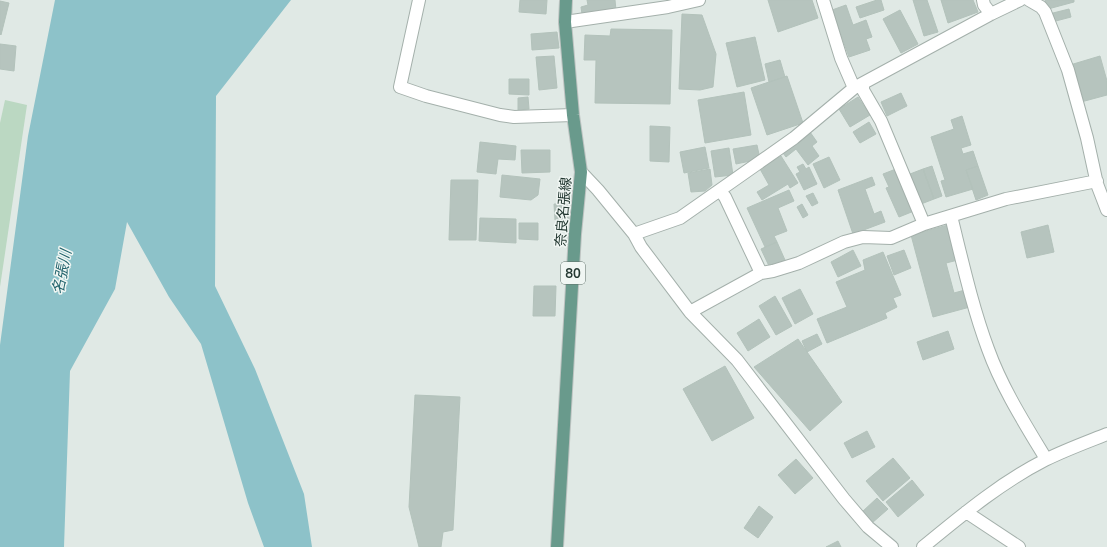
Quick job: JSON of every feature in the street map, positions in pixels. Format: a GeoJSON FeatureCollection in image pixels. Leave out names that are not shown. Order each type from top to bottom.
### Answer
{"type":"FeatureCollection","features":[{"type":"Feature","properties":{"kind":"main road","name":"奈良名張線"},"geometry":{"type":"LineString","coordinates":[[557,547],[575,234],[581,172],[573,115],[565,22],[566,0]]}},
{"type":"Feature","properties":{"kind":"street"},"geometry":{"type":"LineString","coordinates":[[419,0],[400,87],[426,96],[500,115],[514,117],[573,115]]}},
{"type":"Feature","properties":{"kind":"street"},"geometry":{"type":"LineString","coordinates":[[565,22],[660,8],[699,0]]}},
{"type":"Feature","properties":{"kind":"street"},"geometry":{"type":"LineString","coordinates":[[823,0],[841,58],[863,90],[881,122],[924,224]]}},
{"type":"Feature","properties":{"kind":"street"},"geometry":{"type":"LineString","coordinates":[[983,0],[984,5],[991,14]]}},
{"type":"Feature","properties":{"kind":"street"},"geometry":{"type":"LineString","coordinates":[[634,234],[680,218],[794,138],[859,86],[991,14],[1020,0]]}},
{"type":"Feature","properties":{"kind":"street"},"geometry":{"type":"LineString","coordinates":[[1029,0],[1041,7],[1045,12],[1065,63],[1087,138],[1096,181],[1107,210]]}},
{"type":"Feature","properties":{"kind":"street"},"geometry":{"type":"LineString","coordinates":[[581,172],[598,190],[634,234],[641,247],[690,312],[737,360],[835,487],[868,527],[892,547]]}},
{"type":"Feature","properties":{"kind":"street"},"geometry":{"type":"LineString","coordinates":[[690,312],[761,273],[799,263],[844,242],[863,237],[891,238],[924,224],[1006,199],[1096,181]]}},
{"type":"Feature","properties":{"kind":"street"},"geometry":{"type":"LineString","coordinates":[[720,190],[725,197],[761,273]]}},
{"type":"Feature","properties":{"kind":"street"},"geometry":{"type":"LineString","coordinates":[[951,216],[974,307],[988,350],[1006,391],[1046,460]]}},
{"type":"Feature","properties":{"kind":"street"},"geometry":{"type":"LineString","coordinates":[[923,547],[966,512],[1014,477],[1046,460],[1107,434]]}},
{"type":"Feature","properties":{"kind":"street"},"geometry":{"type":"LineString","coordinates":[[966,512],[1019,547]]}},
{"type":"Feature","properties":{"kind":"green space"},"geometry":{"type":"Polygon","coordinates":[[[5,100],[27,105],[0,287],[0,123],[5,100]]]}},
{"type":"Feature","properties":{"kind":"water","name":"名張川"},"geometry":{"type":"Polygon","coordinates":[[[55,0],[291,0],[216,96],[215,286],[255,369],[304,494],[312,547],[264,547],[248,503],[201,344],[169,297],[127,222],[115,289],[70,371],[64,547],[0,547],[0,345],[28,136],[55,0]]]}},
{"type":"Feature","properties":{"kind":"building"},"geometry":{"type":"Polygon","coordinates":[[[520,0],[547,0],[546,14],[519,12],[520,0]]]}},
{"type":"Feature","properties":{"kind":"building"},"geometry":{"type":"Polygon","coordinates":[[[587,0],[615,0],[616,10],[582,14],[581,7],[588,5],[587,0]]]}},
{"type":"Feature","properties":{"kind":"building"},"geometry":{"type":"Polygon","coordinates":[[[768,0],[812,0],[818,18],[778,32],[768,0]]]}},
{"type":"Feature","properties":{"kind":"building"},"geometry":{"type":"Polygon","coordinates":[[[881,0],[884,10],[860,18],[856,7],[881,0]]]}},
{"type":"Feature","properties":{"kind":"building"},"geometry":{"type":"Polygon","coordinates":[[[913,0],[927,0],[938,32],[924,36],[913,0]]]}},
{"type":"Feature","properties":{"kind":"building"},"geometry":{"type":"Polygon","coordinates":[[[941,0],[973,0],[978,12],[948,23],[941,0]]]}},
{"type":"Feature","properties":{"kind":"building"},"geometry":{"type":"Polygon","coordinates":[[[1045,0],[1074,0],[1074,2],[1048,9],[1045,0]]]}},
{"type":"Feature","properties":{"kind":"building"},"geometry":{"type":"Polygon","coordinates":[[[0,1],[9,3],[1,35],[0,34],[0,1]]]}},
{"type":"Feature","properties":{"kind":"building"},"geometry":{"type":"Polygon","coordinates":[[[846,5],[853,25],[866,20],[872,37],[866,39],[870,50],[849,57],[832,10],[846,5]]]}},
{"type":"Feature","properties":{"kind":"building"},"geometry":{"type":"Polygon","coordinates":[[[1069,9],[1071,17],[1052,22],[1049,14],[1069,9]]]}},
{"type":"Feature","properties":{"kind":"building"},"geometry":{"type":"Polygon","coordinates":[[[900,10],[918,44],[901,53],[883,19],[900,10]]]}},
{"type":"Feature","properties":{"kind":"building"},"geometry":{"type":"Polygon","coordinates":[[[682,14],[702,15],[716,54],[713,87],[700,90],[679,89],[682,14]]]}},
{"type":"Feature","properties":{"kind":"building"},"geometry":{"type":"Polygon","coordinates":[[[611,29],[672,30],[670,104],[595,103],[596,60],[584,60],[585,35],[610,36],[611,29]]]}},
{"type":"Feature","properties":{"kind":"building"},"geometry":{"type":"Polygon","coordinates":[[[557,32],[559,48],[532,50],[531,34],[557,32]]]}},
{"type":"Feature","properties":{"kind":"building"},"geometry":{"type":"Polygon","coordinates":[[[755,37],[765,80],[737,87],[726,43],[755,37]]]}},
{"type":"Feature","properties":{"kind":"building"},"geometry":{"type":"Polygon","coordinates":[[[0,44],[16,46],[14,71],[0,69],[0,44]]]}},
{"type":"Feature","properties":{"kind":"building"},"geometry":{"type":"Polygon","coordinates":[[[554,56],[557,88],[539,90],[536,57],[554,56]]]}},
{"type":"Feature","properties":{"kind":"building"},"geometry":{"type":"Polygon","coordinates":[[[1100,56],[1107,81],[1107,95],[1081,102],[1070,65],[1100,56]]]}},
{"type":"Feature","properties":{"kind":"building"},"geometry":{"type":"Polygon","coordinates":[[[780,60],[785,77],[769,82],[765,64],[780,60]]]}},
{"type":"Feature","properties":{"kind":"building"},"geometry":{"type":"Polygon","coordinates":[[[787,76],[803,123],[767,135],[751,88],[787,76]]]}},
{"type":"Feature","properties":{"kind":"building"},"geometry":{"type":"Polygon","coordinates":[[[509,79],[529,79],[529,95],[509,94],[509,79]]]}},
{"type":"Feature","properties":{"kind":"building"},"geometry":{"type":"Polygon","coordinates":[[[744,92],[751,135],[705,143],[698,100],[744,92]]]}},
{"type":"Feature","properties":{"kind":"building"},"geometry":{"type":"Polygon","coordinates":[[[901,93],[907,106],[887,116],[881,102],[901,93]]]}},
{"type":"Feature","properties":{"kind":"building"},"geometry":{"type":"Polygon","coordinates":[[[528,97],[529,109],[518,110],[518,98],[528,97]]]}},
{"type":"Feature","properties":{"kind":"building"},"geometry":{"type":"Polygon","coordinates":[[[858,97],[870,115],[850,127],[839,109],[858,97]]]}},
{"type":"Feature","properties":{"kind":"building"},"geometry":{"type":"Polygon","coordinates":[[[962,116],[971,145],[961,148],[963,154],[973,151],[978,166],[966,170],[973,189],[946,197],[941,181],[945,180],[931,137],[954,129],[951,120],[962,116]]]}},
{"type":"Feature","properties":{"kind":"building"},"geometry":{"type":"Polygon","coordinates":[[[869,122],[876,134],[860,143],[853,132],[869,122]]]}},
{"type":"Feature","properties":{"kind":"building"},"geometry":{"type":"Polygon","coordinates":[[[650,126],[670,127],[669,162],[650,161],[650,126]]]}},
{"type":"Feature","properties":{"kind":"building"},"geometry":{"type":"Polygon","coordinates":[[[810,132],[817,142],[812,146],[819,156],[808,165],[796,149],[786,157],[783,153],[810,132]]]}},
{"type":"Feature","properties":{"kind":"building"},"geometry":{"type":"Polygon","coordinates":[[[480,142],[516,146],[515,160],[498,159],[496,174],[477,172],[480,142]]]}},
{"type":"Feature","properties":{"kind":"building"},"geometry":{"type":"Polygon","coordinates":[[[757,145],[760,159],[736,164],[733,149],[757,145]]]}},
{"type":"Feature","properties":{"kind":"building"},"geometry":{"type":"Polygon","coordinates":[[[705,147],[709,168],[684,173],[680,152],[705,147]]]}},
{"type":"Feature","properties":{"kind":"building"},"geometry":{"type":"Polygon","coordinates":[[[729,148],[733,175],[715,177],[711,151],[729,148]]]}},
{"type":"Feature","properties":{"kind":"building"},"geometry":{"type":"Polygon","coordinates":[[[521,150],[550,150],[550,172],[522,173],[521,150]]]}},
{"type":"Feature","properties":{"kind":"building"},"geometry":{"type":"Polygon","coordinates":[[[781,156],[798,183],[790,188],[788,184],[762,200],[757,192],[769,185],[760,169],[781,156]]]}},
{"type":"Feature","properties":{"kind":"building"},"geometry":{"type":"Polygon","coordinates":[[[829,157],[840,180],[824,188],[813,164],[829,157]]]}},
{"type":"Feature","properties":{"kind":"building"},"geometry":{"type":"Polygon","coordinates":[[[803,164],[806,169],[809,167],[817,184],[804,190],[796,174],[800,172],[797,167],[803,164]]]}},
{"type":"Feature","properties":{"kind":"building"},"geometry":{"type":"Polygon","coordinates":[[[932,166],[942,196],[934,199],[923,169],[932,166]]]}},
{"type":"Feature","properties":{"kind":"building"},"geometry":{"type":"Polygon","coordinates":[[[978,166],[988,195],[976,200],[966,170],[978,166]]]}},
{"type":"Feature","properties":{"kind":"building"},"geometry":{"type":"Polygon","coordinates":[[[710,169],[712,185],[705,191],[691,192],[688,173],[710,169]]]}},
{"type":"Feature","properties":{"kind":"building"},"geometry":{"type":"Polygon","coordinates":[[[896,169],[914,211],[899,217],[886,188],[889,187],[883,174],[896,169]]]}},
{"type":"Feature","properties":{"kind":"building"},"geometry":{"type":"Polygon","coordinates":[[[923,169],[934,199],[921,204],[910,174],[923,169]]]}},
{"type":"Feature","properties":{"kind":"building"},"geometry":{"type":"Polygon","coordinates":[[[502,175],[540,179],[538,195],[531,200],[500,197],[502,175]]]}},
{"type":"Feature","properties":{"kind":"building"},"geometry":{"type":"Polygon","coordinates":[[[872,177],[875,185],[865,189],[874,214],[881,211],[885,222],[853,234],[838,190],[872,177]]]}},
{"type":"Feature","properties":{"kind":"building"},"geometry":{"type":"Polygon","coordinates":[[[451,180],[478,180],[476,240],[449,240],[451,180]]]}},
{"type":"Feature","properties":{"kind":"building"},"geometry":{"type":"Polygon","coordinates":[[[789,190],[794,201],[778,208],[787,231],[774,236],[777,242],[765,247],[747,208],[789,190]]]}},
{"type":"Feature","properties":{"kind":"building"},"geometry":{"type":"Polygon","coordinates":[[[813,193],[818,203],[812,206],[806,196],[813,193]]]}},
{"type":"Feature","properties":{"kind":"building"},"geometry":{"type":"Polygon","coordinates":[[[554,204],[568,204],[569,220],[555,220],[554,204]]]}},
{"type":"Feature","properties":{"kind":"building"},"geometry":{"type":"Polygon","coordinates":[[[802,204],[808,215],[803,218],[797,207],[802,204]]]}},
{"type":"Feature","properties":{"kind":"building"},"geometry":{"type":"Polygon","coordinates":[[[480,218],[516,219],[516,243],[479,241],[480,218]]]}},
{"type":"Feature","properties":{"kind":"building"},"geometry":{"type":"Polygon","coordinates":[[[519,223],[538,223],[538,240],[519,239],[519,223]]]}},
{"type":"Feature","properties":{"kind":"building"},"geometry":{"type":"Polygon","coordinates":[[[948,225],[958,260],[946,263],[954,293],[965,290],[970,307],[933,317],[911,235],[948,225]]]}},
{"type":"Feature","properties":{"kind":"building"},"geometry":{"type":"Polygon","coordinates":[[[1048,225],[1054,252],[1027,258],[1021,232],[1048,225]]]}},
{"type":"Feature","properties":{"kind":"building"},"geometry":{"type":"Polygon","coordinates":[[[777,242],[785,260],[769,266],[761,249],[777,242]]]}},
{"type":"Feature","properties":{"kind":"building"},"geometry":{"type":"Polygon","coordinates":[[[853,250],[861,266],[838,277],[831,262],[853,250]]]}},
{"type":"Feature","properties":{"kind":"building"},"geometry":{"type":"Polygon","coordinates":[[[904,250],[911,268],[894,275],[887,256],[904,250]]]}},
{"type":"Feature","properties":{"kind":"building"},"geometry":{"type":"Polygon","coordinates":[[[883,252],[901,295],[893,298],[897,307],[885,313],[887,318],[827,343],[817,319],[847,307],[836,282],[865,270],[863,260],[883,252]]]}},
{"type":"Feature","properties":{"kind":"building"},"geometry":{"type":"Polygon","coordinates":[[[534,286],[556,286],[555,316],[533,316],[534,286]]]}},
{"type":"Feature","properties":{"kind":"building"},"geometry":{"type":"Polygon","coordinates":[[[800,289],[813,314],[795,324],[782,298],[800,289]]]}},
{"type":"Feature","properties":{"kind":"building"},"geometry":{"type":"Polygon","coordinates":[[[775,296],[792,326],[776,335],[759,306],[775,296]]]}},
{"type":"Feature","properties":{"kind":"building"},"geometry":{"type":"Polygon","coordinates":[[[759,319],[770,337],[748,351],[737,333],[759,319]]]}},
{"type":"Feature","properties":{"kind":"building"},"geometry":{"type":"Polygon","coordinates":[[[948,331],[954,349],[923,360],[917,342],[948,331]]]}},
{"type":"Feature","properties":{"kind":"building"},"geometry":{"type":"Polygon","coordinates":[[[817,334],[822,344],[807,352],[802,341],[817,334]]]}},
{"type":"Feature","properties":{"kind":"building"},"geometry":{"type":"Polygon","coordinates":[[[798,339],[842,402],[810,431],[754,367],[798,339]]]}},
{"type":"Feature","properties":{"kind":"building"},"geometry":{"type":"Polygon","coordinates":[[[725,366],[754,418],[712,441],[683,389],[725,366]]]}},
{"type":"Feature","properties":{"kind":"building"},"geometry":{"type":"Polygon","coordinates":[[[415,395],[460,397],[453,530],[443,532],[441,547],[419,547],[409,507],[415,395]]]}},
{"type":"Feature","properties":{"kind":"building"},"geometry":{"type":"Polygon","coordinates":[[[867,431],[875,447],[852,458],[844,443],[867,431]]]}},
{"type":"Feature","properties":{"kind":"building"},"geometry":{"type":"Polygon","coordinates":[[[893,458],[910,478],[883,501],[866,481],[893,458]]]}},
{"type":"Feature","properties":{"kind":"building"},"geometry":{"type":"Polygon","coordinates":[[[796,459],[813,478],[795,494],[778,475],[796,459]]]}},
{"type":"Feature","properties":{"kind":"building"},"geometry":{"type":"Polygon","coordinates":[[[912,480],[924,495],[898,517],[886,502],[912,480]]]}},
{"type":"Feature","properties":{"kind":"building"},"geometry":{"type":"Polygon","coordinates":[[[877,498],[888,509],[872,523],[862,512],[877,498]]]}},
{"type":"Feature","properties":{"kind":"building"},"geometry":{"type":"Polygon","coordinates":[[[759,506],[773,517],[758,538],[744,528],[759,506]]]}},
{"type":"Feature","properties":{"kind":"building"},"geometry":{"type":"Polygon","coordinates":[[[838,541],[841,547],[826,547],[838,541]]]}}]}
